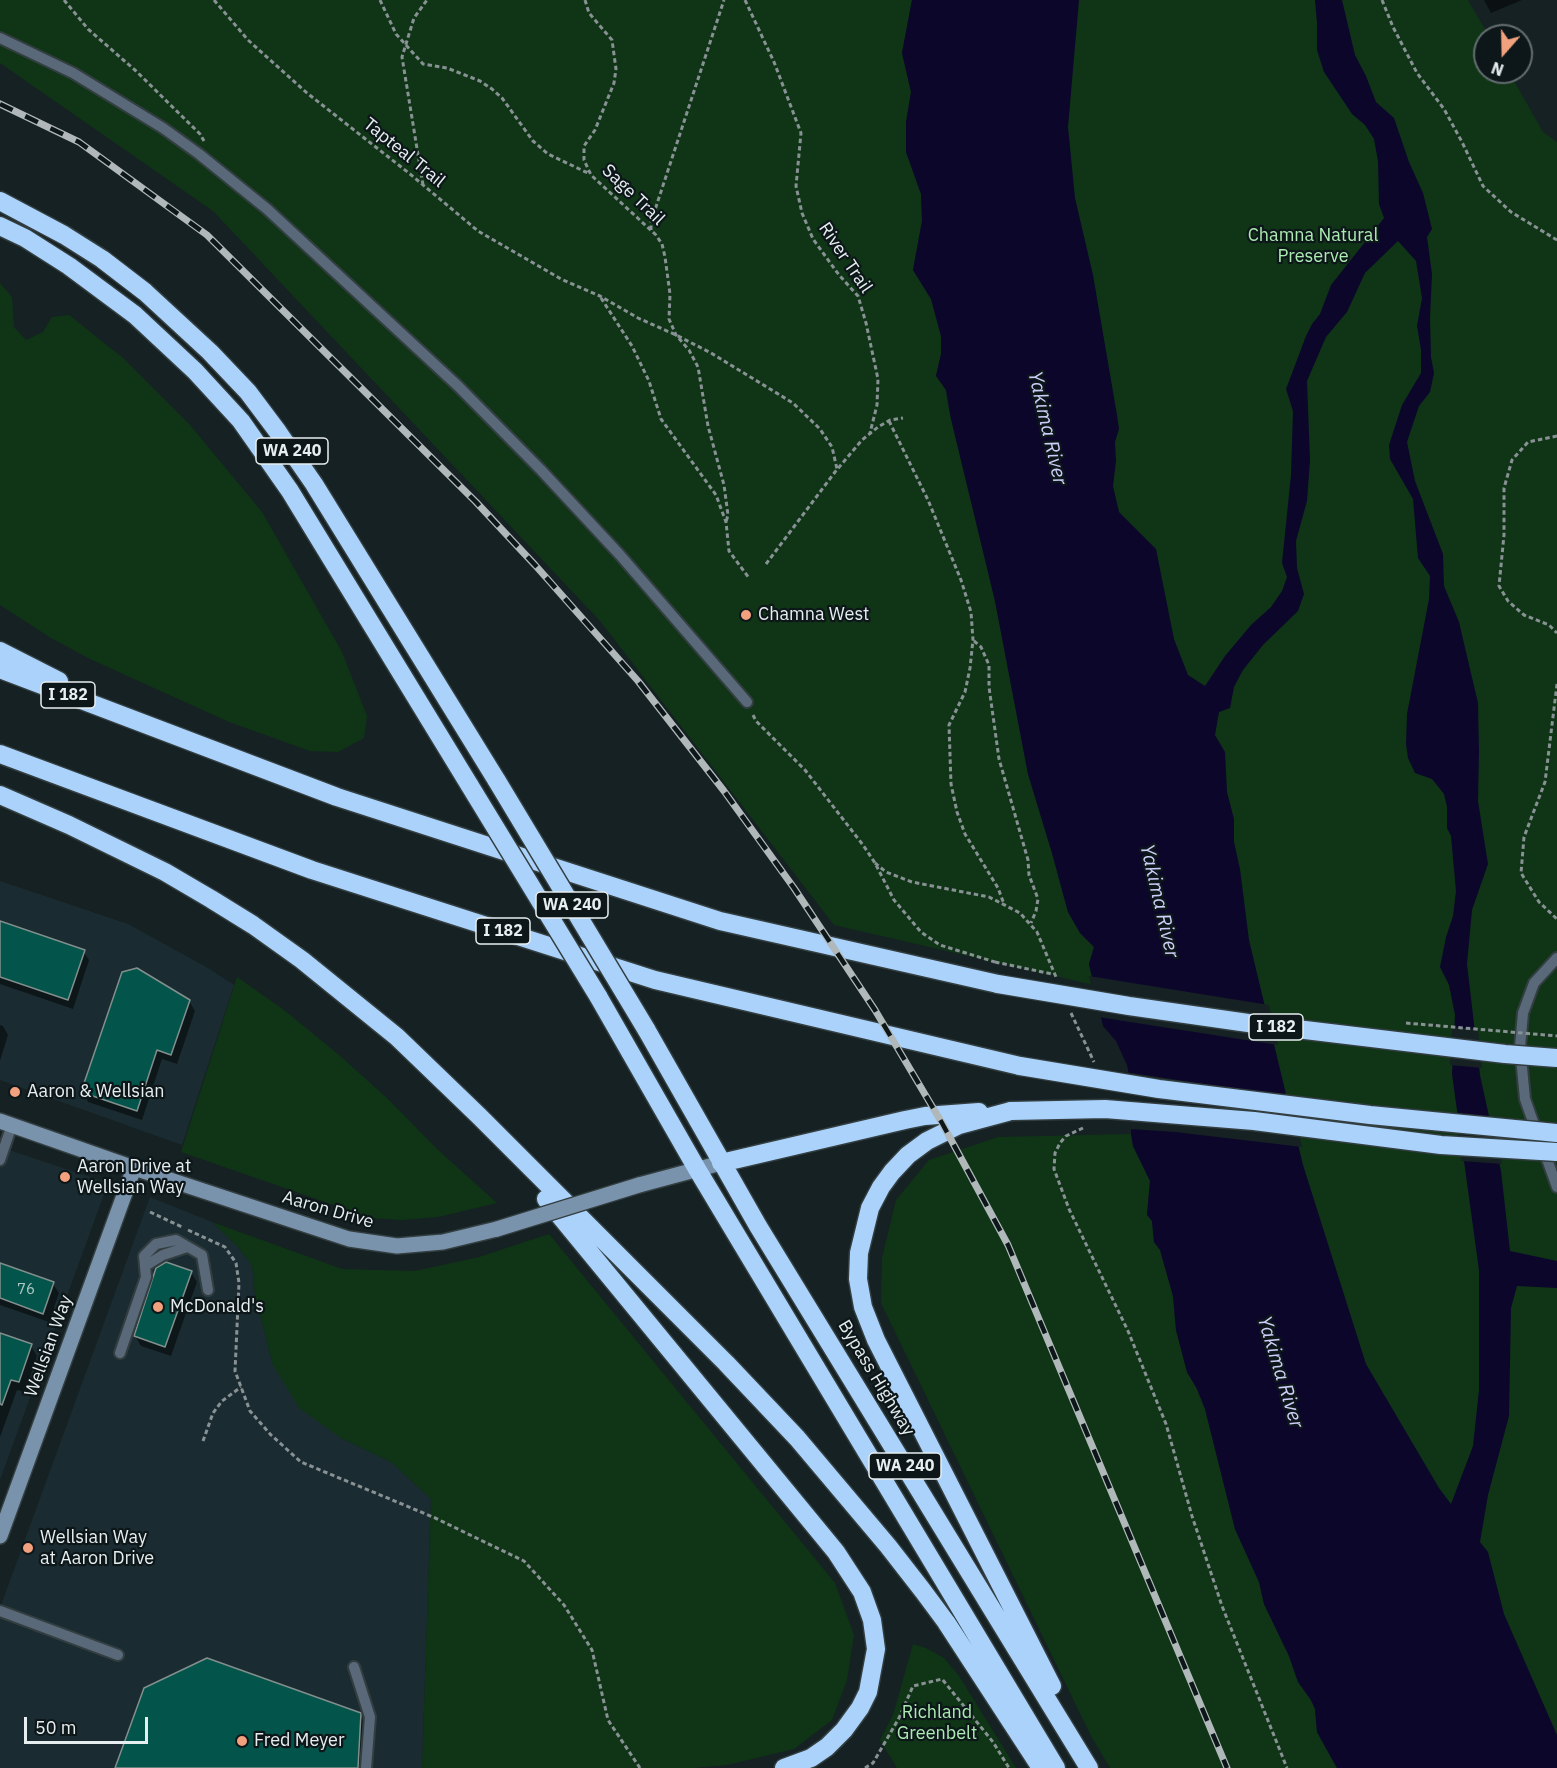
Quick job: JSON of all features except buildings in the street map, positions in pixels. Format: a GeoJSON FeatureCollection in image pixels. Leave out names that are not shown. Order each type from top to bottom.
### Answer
{"type":"FeatureCollection","features":[{"type":"Feature","properties":{"kind":"highway","name":"WA 240"},"geometry":{"type":"LineString","coordinates":[[0,201],[64,235],[102,259],[145,292],[210,352],[248,393],[278,432],[314,484],[497,781],[646,1029],[721,1163]]}},
{"type":"Feature","properties":{"kind":"highway"},"geometry":{"type":"LineString","coordinates":[[0,226],[69,266],[135,315],[195,370],[241,421],[290,492],[625,1041],[697,1169],[1056,1768]]}},
{"type":"Feature","properties":{"kind":"highway"},"geometry":{"type":"LineString","coordinates":[[0,651],[135,720]]}},
{"type":"Feature","properties":{"kind":"highway","name":"I 182"},"geometry":{"type":"LineString","coordinates":[[0,669],[337,797],[720,921],[998,984],[1130,1006],[1255,1024],[1505,1054],[1557,1058]]}},
{"type":"Feature","properties":{"kind":"highway","name":"I 182"},"geometry":{"type":"LineString","coordinates":[[0,754],[312,870],[655,980],[1020,1066],[1171,1091],[1370,1115],[1557,1133]]}},
{"type":"Feature","properties":{"kind":"highway"},"geometry":{"type":"LineString","coordinates":[[0,795],[69,825],[165,872],[253,925],[303,960],[397,1037],[726,1363],[797,1438],[888,1546],[929,1599],[1041,1768]]}},
{"type":"Feature","properties":{"kind":"highway"},"geometry":{"type":"LineString","coordinates":[[721,1163],[905,1120],[957,1113],[1105,1109],[1254,1121],[1441,1145],[1557,1152]]}},
{"type":"Feature","properties":{"kind":"highway"},"geometry":{"type":"LineString","coordinates":[[1011,1111],[959,1125],[927,1141],[908,1155],[892,1172],[870,1208],[859,1253],[858,1279],[863,1307],[876,1340],[1091,1768]]}},
{"type":"Feature","properties":{"kind":"highway"},"geometry":{"type":"LineString","coordinates":[[479,1116],[581,1244],[836,1552],[862,1592],[872,1620],[876,1649],[868,1692],[849,1723],[827,1747],[811,1758],[784,1768]]}},
{"type":"Feature","properties":{"kind":"highway","name":"Bypass Highway"},"geometry":{"type":"LineString","coordinates":[[721,1163],[1091,1768]]}},
{"type":"Feature","properties":{"kind":"main road","name":"Aaron Drive"},"geometry":{"type":"LineString","coordinates":[[6,1123],[326,1232],[371,1243],[397,1246],[458,1239],[721,1163]]}},
{"type":"Feature","properties":{"kind":"main road","name":"Wellsian Way"},"geometry":{"type":"LineString","coordinates":[[0,1536],[134,1168]]}},
{"type":"Feature","properties":{"kind":"lane"},"geometry":{"type":"LineString","coordinates":[[0,38],[73,73],[153,122],[199,154],[267,208],[458,386],[533,461],[620,555],[747,702]]}},
{"type":"Feature","properties":{"kind":"lane"},"geometry":{"type":"LineString","coordinates":[[1557,958],[1534,983],[1523,1013],[1520,1047],[1525,1099],[1557,1187]]}},
{"type":"Feature","properties":{"kind":"lane"},"geometry":{"type":"LineString","coordinates":[[0,1160],[6,1123]]}},
{"type":"Feature","properties":{"kind":"lane"},"geometry":{"type":"LineString","coordinates":[[120,1353],[146,1277],[144,1256],[156,1244],[176,1240],[202,1255],[208,1290]]}},
{"type":"Feature","properties":{"kind":"lane"},"geometry":{"type":"LineString","coordinates":[[0,1611],[118,1655]]}},
{"type":"Feature","properties":{"kind":"lane"},"geometry":{"type":"LineString","coordinates":[[354,1667],[370,1717],[366,1768]]}},
{"type":"Feature","properties":{"kind":"path"},"geometry":{"type":"LineString","coordinates":[[64,0],[88,29],[136,71],[200,134],[206,144]]}},
{"type":"Feature","properties":{"kind":"path","name":"Tapteal Trail"},"geometry":{"type":"LineString","coordinates":[[214,0],[248,40],[290,78],[478,231],[561,279],[600,296],[638,318],[676,334],[711,353],[792,403],[820,429],[832,447],[837,469]]}},
{"type":"Feature","properties":{"kind":"path"},"geometry":{"type":"LineString","coordinates":[[380,0],[396,34],[423,64],[447,68],[480,81],[502,98],[533,141],[549,154],[591,175]]}},
{"type":"Feature","properties":{"kind":"path"},"geometry":{"type":"LineString","coordinates":[[423,186],[402,57],[414,18],[427,0]]}},
{"type":"Feature","properties":{"kind":"path","name":"Sage Trail"},"geometry":{"type":"LineString","coordinates":[[585,0],[589,13],[612,40],[616,69],[614,83],[595,130],[584,146],[584,160],[591,175],[662,244],[670,294],[669,319],[698,367],[708,426],[724,485],[729,516],[726,522]]}},
{"type":"Feature","properties":{"kind":"path"},"geometry":{"type":"LineString","coordinates":[[651,231],[651,222],[724,0]]}},
{"type":"Feature","properties":{"kind":"path","name":"River Trail"},"geometry":{"type":"LineString","coordinates":[[745,0],[774,62],[801,133],[796,186],[802,213],[813,239],[839,275],[858,296],[866,323],[878,379],[877,405],[870,433]]}},
{"type":"Feature","properties":{"kind":"path"},"geometry":{"type":"LineString","coordinates":[[1382,0],[1417,73],[1444,109],[1483,186],[1511,212],[1557,240]]}},
{"type":"Feature","properties":{"kind":"path"},"geometry":{"type":"LineString","coordinates":[[600,296],[632,346],[649,381],[661,419],[716,495],[726,522],[729,551],[749,578]]}},
{"type":"Feature","properties":{"kind":"path"},"geometry":{"type":"LineString","coordinates":[[766,564],[837,469],[870,433],[889,421],[903,418]]}},
{"type":"Feature","properties":{"kind":"path"},"geometry":{"type":"LineString","coordinates":[[889,421],[928,500],[961,580],[971,612],[973,640],[970,668],[965,692],[949,725],[951,784],[964,834],[998,888],[1004,904]]}},
{"type":"Feature","properties":{"kind":"path"},"geometry":{"type":"LineString","coordinates":[[1557,436],[1527,442],[1512,460],[1504,488],[1504,536],[1499,586],[1508,602],[1524,615],[1549,625],[1557,633]]}},
{"type":"Feature","properties":{"kind":"path"},"geometry":{"type":"LineString","coordinates":[[973,640],[981,647],[989,665],[989,687],[999,759],[1028,860],[1029,875],[1038,899],[1031,923]]}},
{"type":"Feature","properties":{"kind":"path"},"geometry":{"type":"LineString","coordinates":[[1557,684],[1545,782],[1524,837],[1521,873],[1539,902],[1557,919]]}},
{"type":"Feature","properties":{"kind":"path"},"geometry":{"type":"LineString","coordinates":[[747,702],[756,721],[800,764],[875,863],[894,900],[921,932],[940,945],[995,962],[1065,977]]}},
{"type":"Feature","properties":{"kind":"path"},"geometry":{"type":"LineString","coordinates":[[875,863],[886,872],[912,882],[980,895],[1020,913],[1037,932],[1058,983]]}},
{"type":"Feature","properties":{"kind":"path"},"geometry":{"type":"LineString","coordinates":[[1071,1013],[1097,1070]]}},
{"type":"Feature","properties":{"kind":"path"},"geometry":{"type":"LineString","coordinates":[[1396,1022],[1557,1036]]}},
{"type":"Feature","properties":{"kind":"path"},"geometry":{"type":"LineString","coordinates":[[1084,1128],[1077,1130],[1060,1143],[1055,1153],[1054,1169],[1069,1209],[1128,1331],[1166,1424],[1192,1516],[1222,1606],[1287,1768]]}},
{"type":"Feature","properties":{"kind":"path"},"geometry":{"type":"LineString","coordinates":[[203,1441],[213,1413],[222,1401],[241,1387],[250,1411],[271,1435],[301,1462],[433,1517],[524,1561],[564,1605],[592,1650],[608,1720],[640,1768]]}},
{"type":"Feature","properties":{"kind":"path"},"geometry":{"type":"LineString","coordinates":[[865,1768],[873,1763],[900,1718],[914,1686],[942,1679],[993,1742],[1009,1768]]}},
{"type":"Feature","properties":{"kind":"shaded area"},"geometry":{"type":"Polygon","coordinates":[[[0,881],[128,924],[234,985],[182,1145],[0,1080],[0,881]]]}},
{"type":"Feature","properties":{"kind":"shaded area"},"geometry":{"type":"Polygon","coordinates":[[[0,1147],[108,1183],[0,1480],[0,1147]]]}},
{"type":"Feature","properties":{"kind":"shaded area"},"geometry":{"type":"Polygon","coordinates":[[[150,1197],[212,1222],[236,1245],[252,1265],[255,1295],[273,1365],[341,1438],[391,1462],[431,1499],[422,1768],[0,1768],[0,1608],[150,1197]]]}},
{"type":"Feature","properties":{"kind":"green space"},"geometry":{"type":"Polygon","coordinates":[[[0,0],[912,0],[902,53],[911,92],[906,122],[906,152],[921,194],[922,221],[913,270],[931,299],[941,336],[941,354],[936,376],[946,390],[995,601],[1028,774],[1068,912],[1080,933],[1094,947],[1089,964],[1094,985],[834,925],[601,622],[213,211],[0,63],[0,0]]]}},
{"type":"Feature","properties":{"kind":"green space","name":"Chamna Natural Preserve"},"geometry":{"type":"Polygon","coordinates":[[[1040,0],[1468,0],[1482,24],[1473,24],[1473,84],[1516,84],[1543,132],[1557,142],[1557,1768],[1374,1497],[1118,544],[1040,0]]]}},
{"type":"Feature","properties":{"kind":"green space"},"geometry":{"type":"Polygon","coordinates":[[[0,283],[12,297],[14,327],[26,340],[43,332],[52,317],[69,315],[123,358],[190,425],[262,512],[342,652],[367,716],[364,738],[338,752],[310,751],[229,722],[90,659],[51,638],[0,605],[0,283]]]}},
{"type":"Feature","properties":{"kind":"green space"},"geometry":{"type":"Polygon","coordinates":[[[237,977],[284,1010],[339,1055],[497,1203],[438,1217],[402,1220],[371,1218],[181,1152],[237,977]]]}},
{"type":"Feature","properties":{"kind":"green space"},"geometry":{"type":"Polygon","coordinates":[[[1131,1134],[1133,1146],[1150,1181],[1147,1215],[1152,1221],[1154,1242],[1160,1250],[1173,1296],[1176,1330],[1187,1372],[1205,1409],[1235,1529],[1259,1582],[1264,1604],[1289,1656],[1298,1682],[1315,1709],[1317,1732],[1337,1768],[1110,1768],[1091,1736],[881,1303],[882,1258],[896,1200],[929,1160],[998,1137],[1131,1134]]]}},
{"type":"Feature","properties":{"kind":"green space"},"geometry":{"type":"Polygon","coordinates":[[[212,1222],[342,1269],[415,1271],[479,1257],[549,1234],[835,1583],[854,1635],[847,1680],[832,1720],[794,1749],[727,1765],[693,1768],[422,1768],[431,1499],[391,1462],[341,1438],[299,1408],[273,1365],[255,1295],[252,1265],[236,1245],[212,1222]]]}},
{"type":"Feature","properties":{"kind":"green space","name":"Richland Greenbelt"},"geometry":{"type":"Polygon","coordinates":[[[913,1644],[944,1658],[959,1676],[1016,1768],[897,1768],[880,1740],[893,1715],[913,1644]]]}},
{"type":"Feature","properties":{"kind":"water","name":"Yakima River"},"geometry":{"type":"Polygon","coordinates":[[[912,0],[1079,0],[1068,127],[1075,198],[1093,275],[1119,429],[1115,442],[1116,461],[1113,486],[1119,512],[1156,549],[1174,639],[1188,675],[1205,686],[1225,656],[1251,625],[1271,607],[1282,591],[1287,577],[1282,563],[1291,475],[1293,411],[1286,389],[1306,336],[1320,314],[1331,285],[1384,218],[1379,204],[1378,161],[1374,139],[1365,125],[1352,114],[1324,72],[1317,50],[1315,0],[1342,0],[1355,55],[1376,102],[1394,118],[1409,162],[1423,193],[1432,229],[1427,237],[1432,274],[1430,318],[1431,357],[1434,373],[1430,392],[1419,406],[1407,442],[1415,481],[1443,554],[1444,586],[1459,622],[1478,703],[1478,801],[1488,864],[1472,910],[1467,964],[1480,1075],[1501,1171],[1510,1251],[1557,1261],[1557,1288],[1517,1286],[1511,1308],[1509,1416],[1488,1495],[1480,1542],[1488,1552],[1504,1614],[1557,1735],[1557,1768],[1337,1768],[1317,1732],[1315,1709],[1298,1682],[1289,1656],[1264,1604],[1259,1582],[1235,1529],[1205,1409],[1187,1372],[1176,1330],[1173,1296],[1160,1250],[1154,1242],[1152,1221],[1147,1215],[1150,1181],[1133,1146],[1131,1134],[1133,1094],[1127,1065],[1116,1041],[1103,1026],[1089,964],[1094,947],[1080,933],[1068,912],[1028,774],[995,601],[946,390],[936,376],[941,354],[941,336],[931,299],[913,270],[922,221],[921,194],[906,152],[906,122],[911,92],[902,53],[912,0]],[[1398,241],[1365,273],[1347,312],[1326,337],[1307,381],[1310,460],[1307,501],[1296,541],[1297,568],[1304,594],[1298,611],[1263,645],[1243,670],[1234,687],[1230,708],[1219,712],[1215,735],[1225,752],[1227,792],[1234,819],[1234,842],[1240,869],[1249,940],[1303,1165],[1366,1364],[1439,1488],[1451,1504],[1473,1446],[1479,1390],[1479,1270],[1452,1074],[1455,1015],[1449,985],[1440,967],[1453,916],[1456,891],[1451,836],[1447,828],[1447,807],[1444,794],[1432,779],[1415,773],[1408,758],[1406,744],[1407,714],[1429,599],[1430,576],[1418,558],[1413,499],[1390,459],[1389,445],[1402,405],[1421,373],[1421,350],[1417,326],[1422,298],[1416,261],[1398,241]]]}},
{"type":"Feature","properties":{"kind":"pier"},"geometry":{"type":"Polygon","coordinates":[[[1089,976],[1269,1005],[1278,1045],[1098,1017],[1089,976]]]}},
{"type":"Feature","properties":{"kind":"pier"},"geometry":{"type":"Polygon","coordinates":[[[1452,1027],[1478,1029],[1482,1068],[1450,1065],[1452,1027]]]}},
{"type":"Feature","properties":{"kind":"pier"},"geometry":{"type":"Polygon","coordinates":[[[1125,1072],[1291,1097],[1302,1147],[1129,1129],[1130,1094],[1125,1072]]]}},
{"type":"Feature","properties":{"kind":"pier"},"geometry":{"type":"Polygon","coordinates":[[[1455,1116],[1493,1120],[1502,1164],[1461,1161],[1455,1116]]]}},
{"type":"Feature","properties":{"kind":"railway"},"geometry":{"type":"LineString","coordinates":[[0,104],[79,142],[207,235],[476,502],[535,565],[638,681],[724,791],[794,888],[875,1010],[942,1123],[1008,1245],[1227,1768]]}},
{"type":"Feature","properties":{"kind":"place","name":"Chamna West"},"geometry":{"type":"Point","coordinates":[746,615]}},
{"type":"Feature","properties":{"kind":"place","name":"Aaron & Wellsian"},"geometry":{"type":"Point","coordinates":[15,1092]}},
{"type":"Feature","properties":{"kind":"place","name":"Aaron Drive at Wellsian Way"},"geometry":{"type":"Point","coordinates":[65,1177]}},
{"type":"Feature","properties":{"kind":"place","name":"McDonald's"},"geometry":{"type":"Point","coordinates":[158,1307]}},
{"type":"Feature","properties":{"kind":"place","name":"Wellsian Way at Aaron Drive"},"geometry":{"type":"Point","coordinates":[28,1548]}},
{"type":"Feature","properties":{"kind":"place","name":"Fred Meyer"},"geometry":{"type":"Point","coordinates":[242,1741]}}]}
